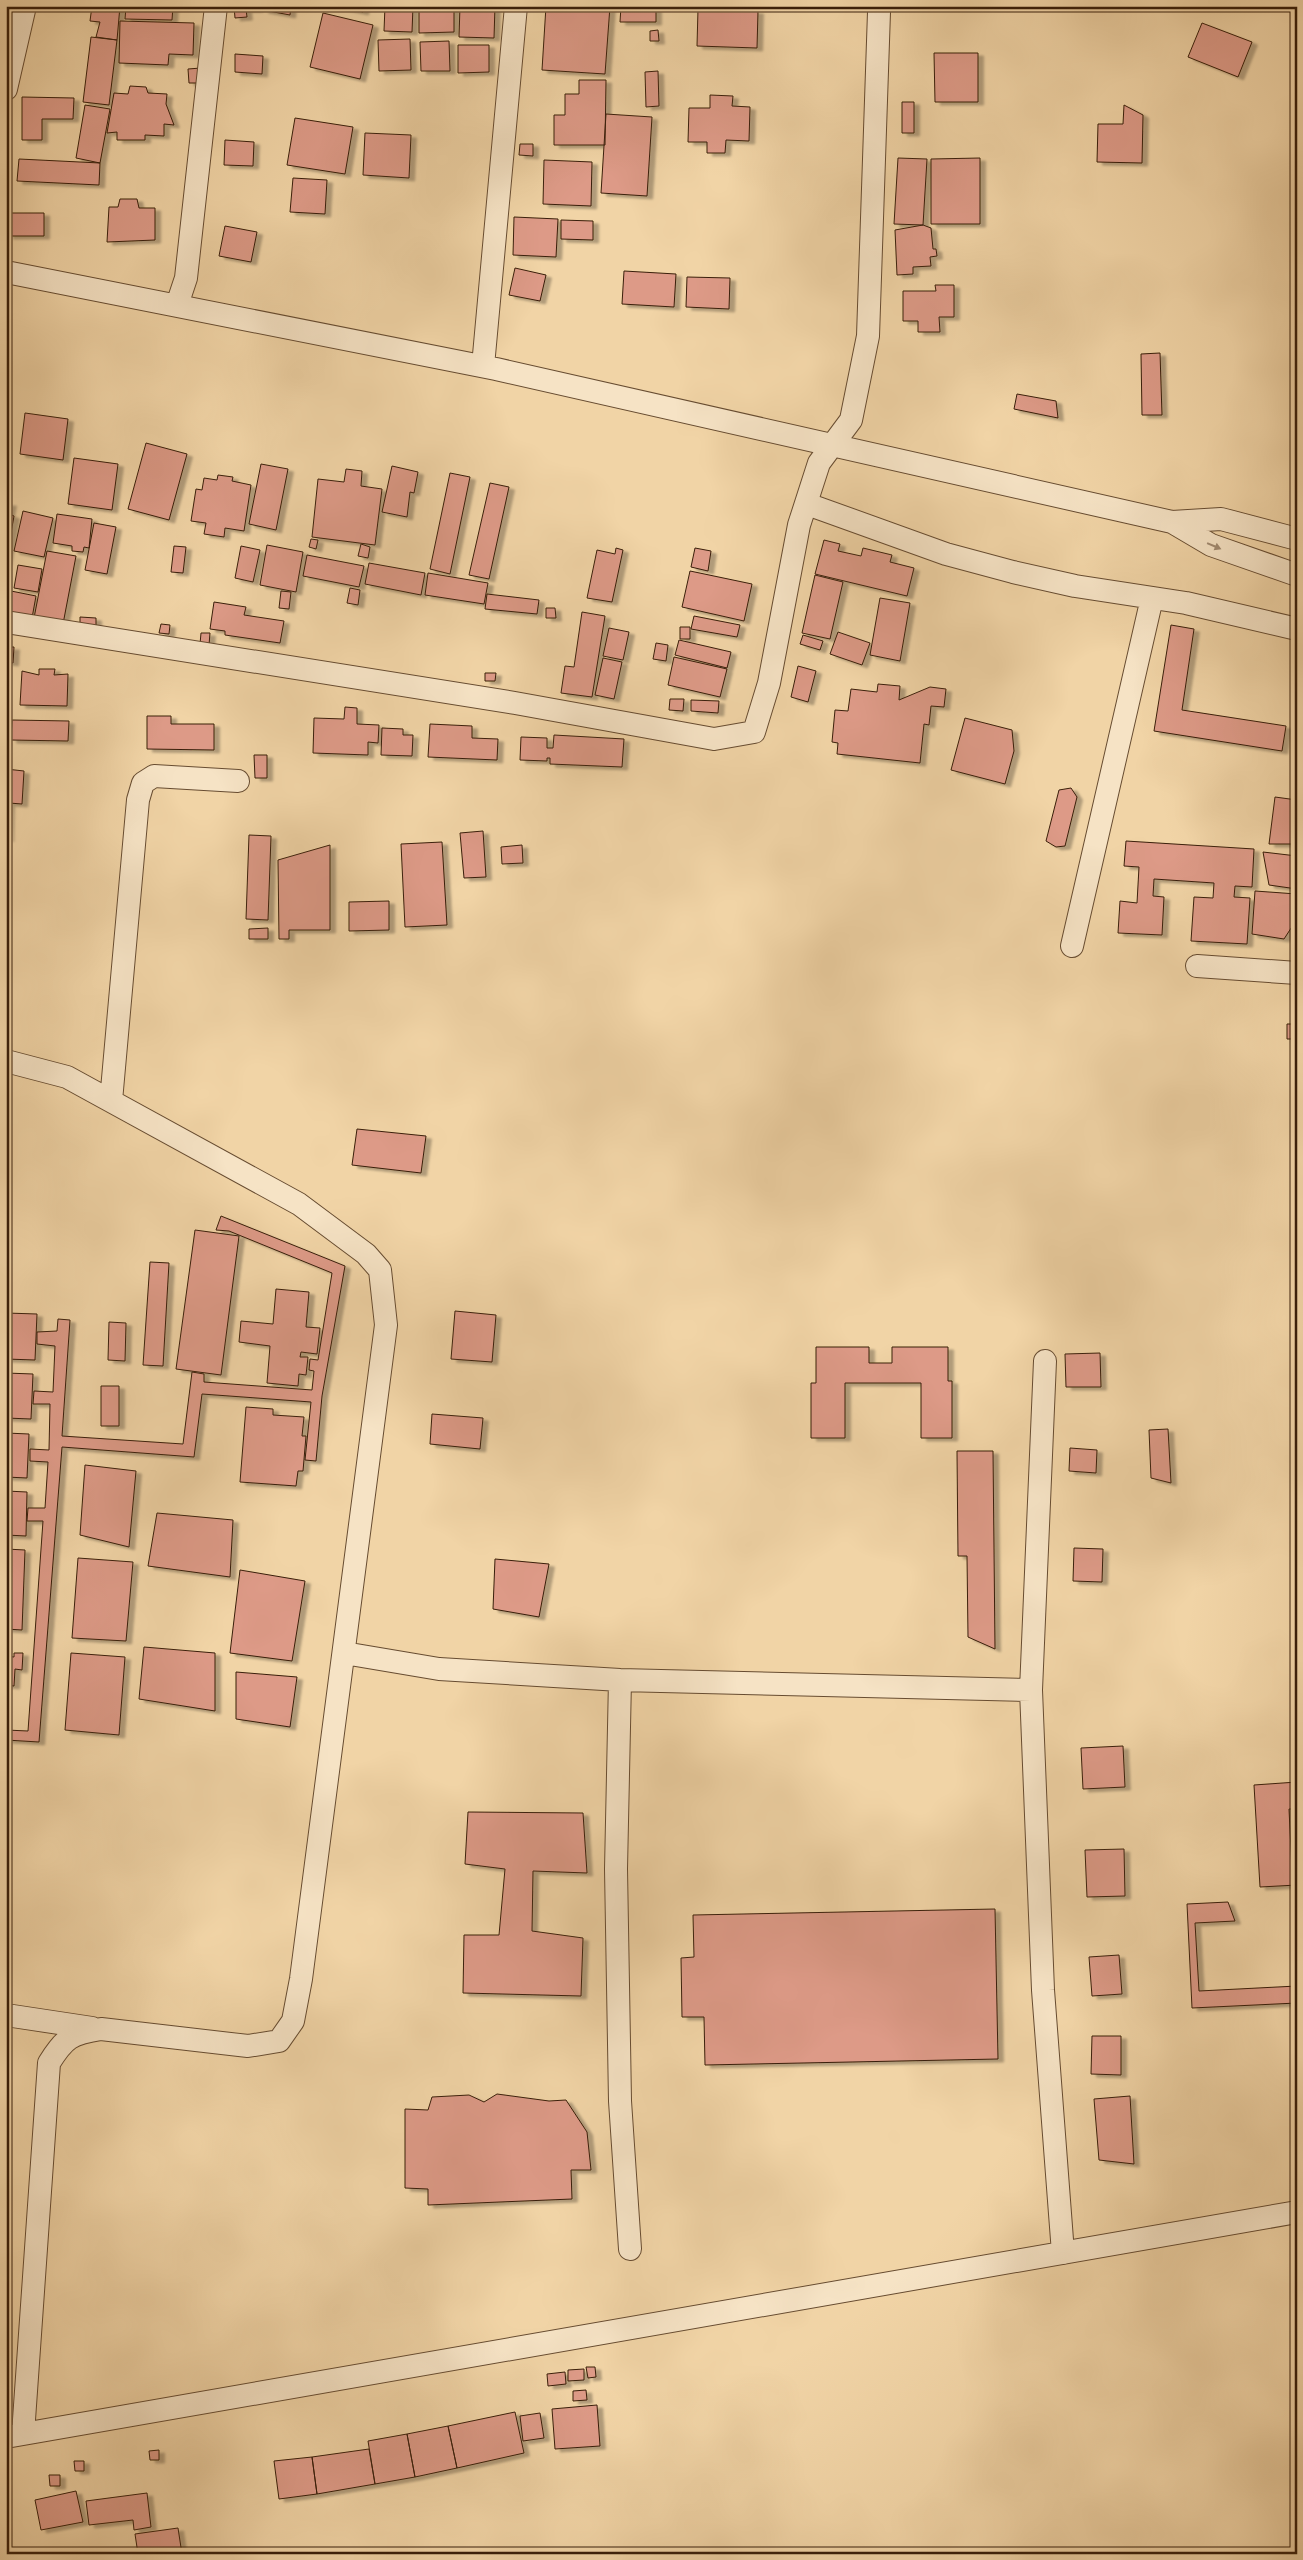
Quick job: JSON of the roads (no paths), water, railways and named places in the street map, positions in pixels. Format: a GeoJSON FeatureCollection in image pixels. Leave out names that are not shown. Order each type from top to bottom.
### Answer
{"type":"FeatureCollection","features":[{"type":"Feature","properties":{"kind":"street"},"geometry":{"type":"LineString","coordinates":[[6,89],[25,6]]}},
{"type":"Feature","properties":{"kind":"street"},"geometry":{"type":"LineString","coordinates":[[177,305],[186,278],[216,6]]}},
{"type":"Feature","properties":{"kind":"street"},"geometry":{"type":"LineString","coordinates":[[483,366],[516,6]]}},
{"type":"Feature","properties":{"kind":"street"},"geometry":{"type":"LineString","coordinates":[[6,622],[515,703],[714,739],[754,732],[768,683],[799,525],[818,463],[851,420],[868,336],[877,8]]}},
{"type":"Feature","properties":{"kind":"street"},"geometry":{"type":"LineString","coordinates":[[6,272],[483,366],[621,399],[833,443],[1172,522],[1221,519],[1297,540]]}},
{"type":"Feature","properties":{"kind":"street"},"geometry":{"type":"LineString","coordinates":[[807,504],[946,554],[1075,586],[1240,614],[1297,629]]}},
{"type":"Feature","properties":{"kind":"street"},"geometry":{"type":"LineString","coordinates":[[1172,522],[1211,545],[1297,575]]}},
{"type":"Feature","properties":{"kind":"street"},"geometry":{"type":"LineString","coordinates":[[1072,946],[1152,598]]}},
{"type":"Feature","properties":{"kind":"street"},"geometry":{"type":"LineString","coordinates":[[111,1101],[138,800],[143,783],[154,776],[238,781]]}},
{"type":"Feature","properties":{"kind":"street"},"geometry":{"type":"LineString","coordinates":[[1196,966],[1297,973]]}},
{"type":"Feature","properties":{"kind":"street"},"geometry":{"type":"LineString","coordinates":[[6,1061],[67,1077],[299,1204],[366,1254],[380,1270],[386,1325],[303,1969],[293,2020],[279,2041],[248,2046],[101,2030],[6,2015]]}},
{"type":"Feature","properties":{"kind":"street"},"geometry":{"type":"LineString","coordinates":[[1045,1361],[1031,1690],[1043,1990],[1064,2253]]}},
{"type":"Feature","properties":{"kind":"street"},"geometry":{"type":"LineString","coordinates":[[344,1653],[439,1669],[620,1680],[1031,1690]]}},
{"type":"Feature","properties":{"kind":"street"},"geometry":{"type":"LineString","coordinates":[[620,1680],[616,1869],[619,2081],[630,2249]]}},
{"type":"Feature","properties":{"kind":"street"},"geometry":{"type":"LineString","coordinates":[[101,2030],[76,2033],[60,2046],[49,2063],[14,2435],[1297,2212]]}}]}
